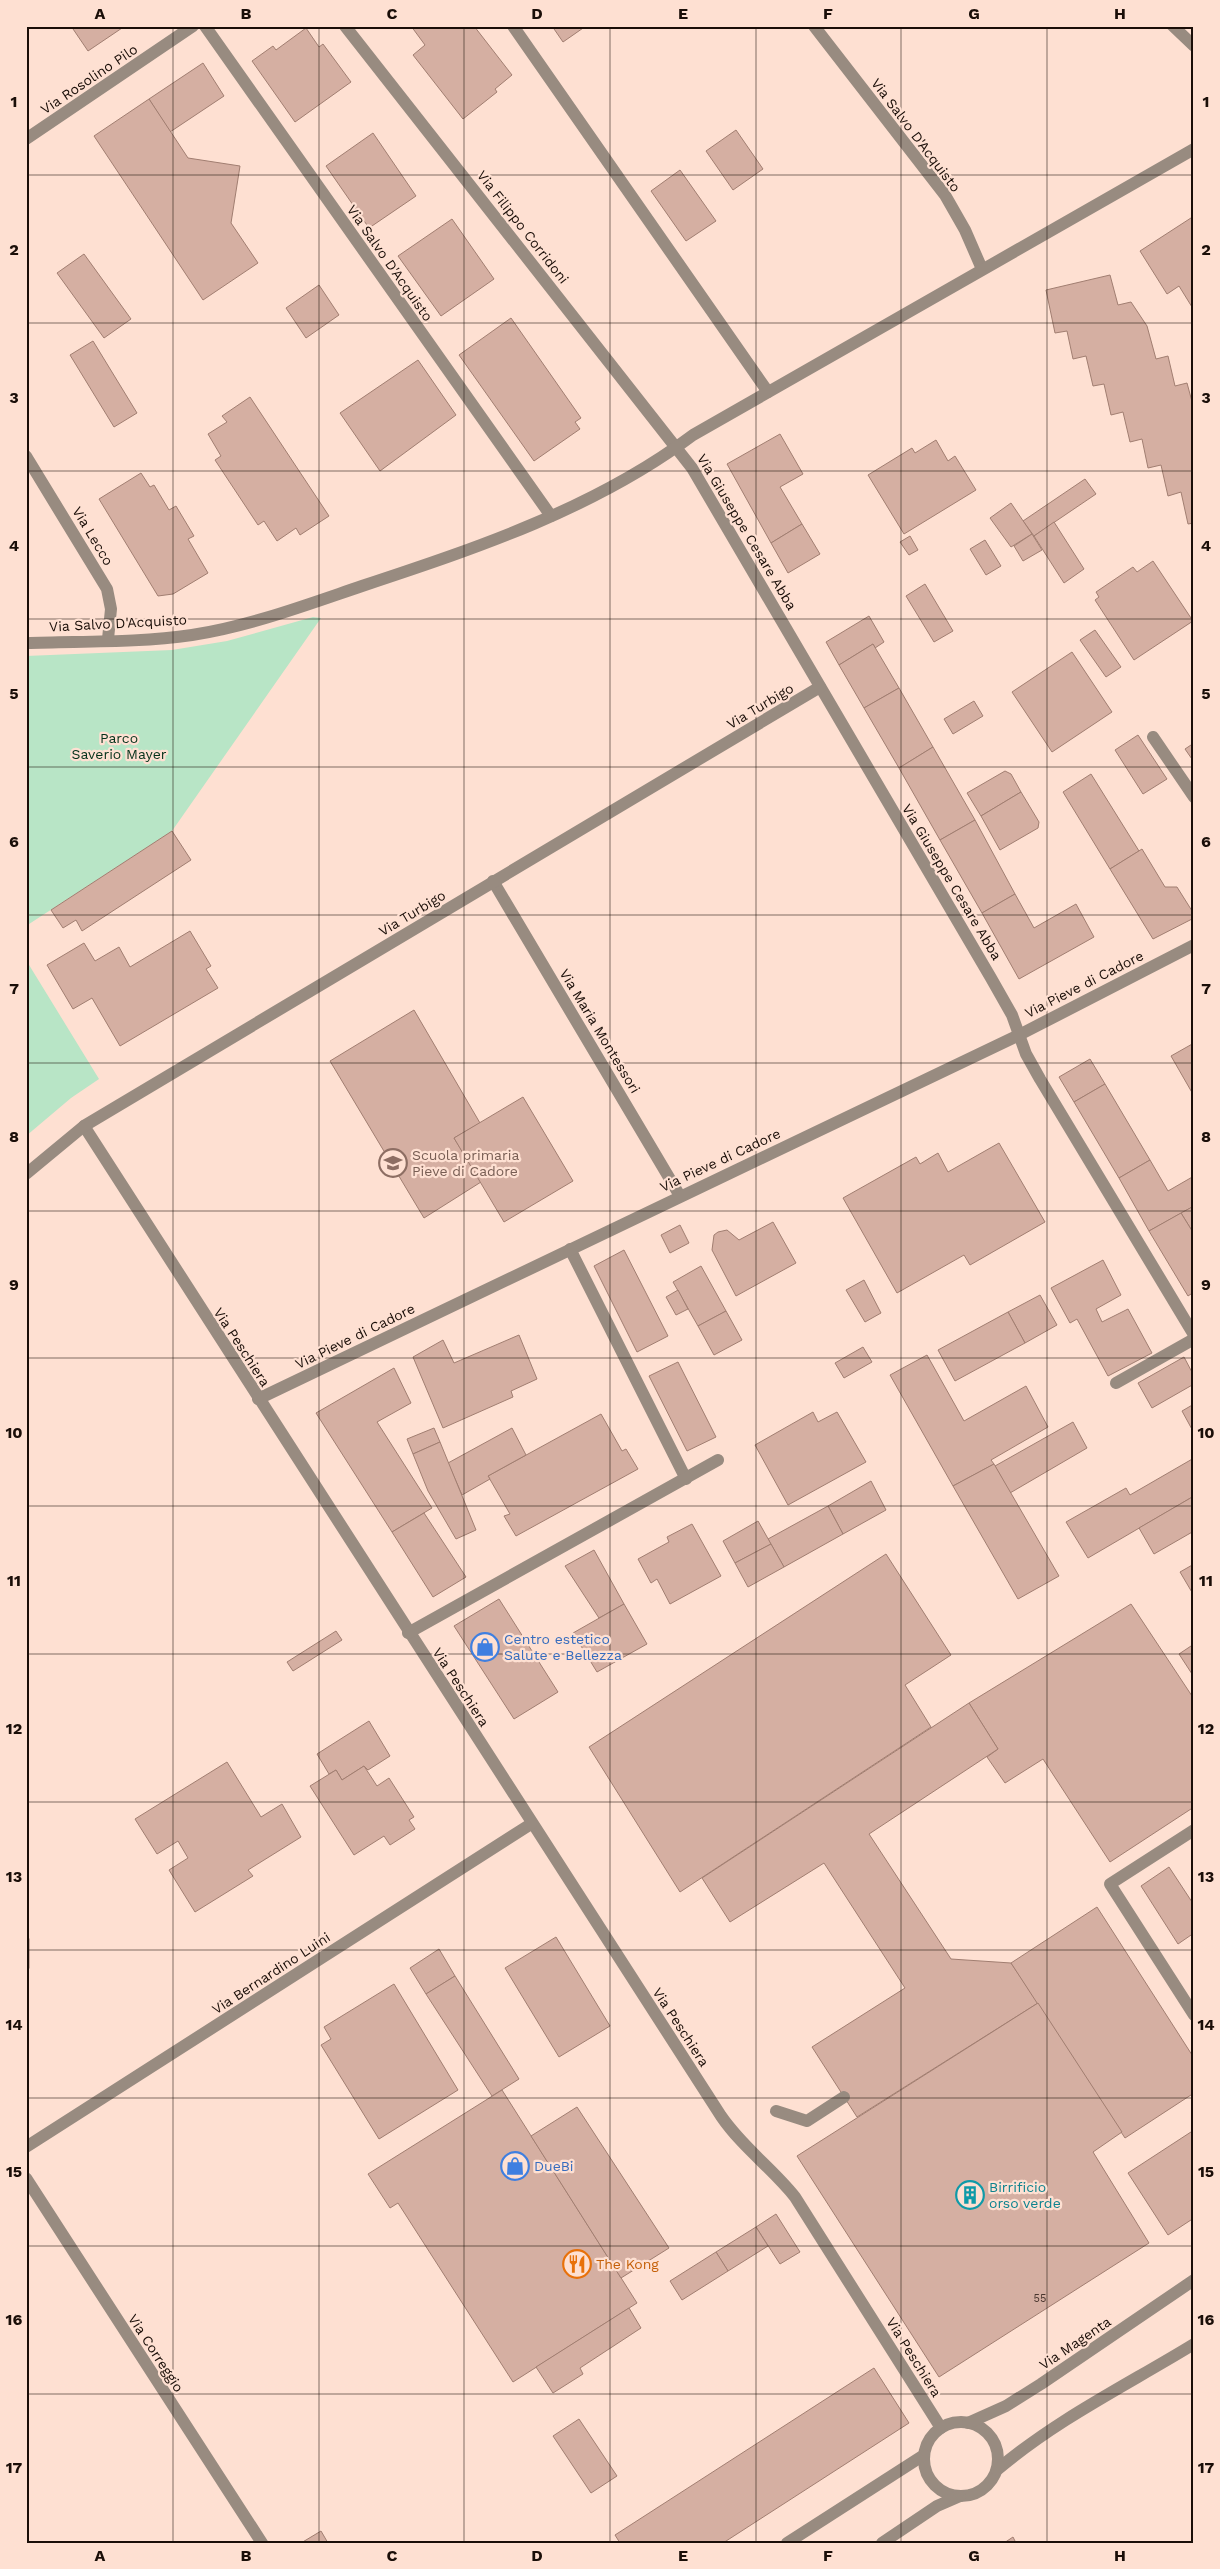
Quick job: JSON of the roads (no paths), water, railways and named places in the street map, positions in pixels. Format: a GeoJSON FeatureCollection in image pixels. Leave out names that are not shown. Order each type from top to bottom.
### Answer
{"type":"FeatureCollection","features":[{"type":"Feature","properties":{"kind":"street","name":"Via Rosolino Pilo"},"geometry":{"type":"LineString","coordinates":[[26,139],[193,26]]}},
{"type":"Feature","properties":{"kind":"street","name":"Via Salvo D'Acquisto"},"geometry":{"type":"LineString","coordinates":[[205,26],[551,516]]}},
{"type":"Feature","properties":{"kind":"street","name":"Via Filippo Corridoni"},"geometry":{"type":"LineString","coordinates":[[345,26],[677,447]]}},
{"type":"Feature","properties":{"kind":"street"},"geometry":{"type":"LineString","coordinates":[[513,26],[768,392]]}},
{"type":"Feature","properties":{"kind":"street","name":"Via Salvo D'Acquisto"},"geometry":{"type":"LineString","coordinates":[[814,26],[945,195],[965,230],[982,269]]}},
{"type":"Feature","properties":{"kind":"street"},"geometry":{"type":"LineString","coordinates":[[1173,26],[1194,46]]}},
{"type":"Feature","properties":{"kind":"street","name":"Via Salvo D'Acquisto"},"geometry":{"type":"LineString","coordinates":[[26,643],[140,640],[190,635],[275,616],[414,569],[551,516],[619,483],[768,392],[1194,149]]}},
{"type":"Feature","properties":{"kind":"street","name":"Via Giuseppe Cesare Abba"},"geometry":{"type":"LineString","coordinates":[[677,447],[706,490],[991,978],[1012,1016],[1040,1080],[1193,1333]]}},
{"type":"Feature","properties":{"kind":"street","name":"Via Lecco"},"geometry":{"type":"LineString","coordinates":[[26,456],[106,589],[111,602],[108,640]]}},
{"type":"Feature","properties":{"kind":"street","name":"Via Turbigo"},"geometry":{"type":"LineString","coordinates":[[26,1174],[84,1126],[820,687]]}},
{"type":"Feature","properties":{"kind":"street"},"geometry":{"type":"LineString","coordinates":[[1153,737],[1194,797]]}},
{"type":"Feature","properties":{"kind":"street","name":"Via Maria Montessori"},"geometry":{"type":"LineString","coordinates":[[493,881],[680,1196]]}},
{"type":"Feature","properties":{"kind":"street","name":"Via Pieve di Cadore"},"geometry":{"type":"LineString","coordinates":[[258,1400],[1019,1035],[1194,945]]}},
{"type":"Feature","properties":{"kind":"street","name":"Via Peschiera"},"geometry":{"type":"LineString","coordinates":[[84,1126],[258,1400],[734,2136],[784,2183],[795,2197],[941,2428]]}},
{"type":"Feature","properties":{"kind":"street"},"geometry":{"type":"LineString","coordinates":[[570,1249],[686,1478]]}},
{"type":"Feature","properties":{"kind":"street"},"geometry":{"type":"LineString","coordinates":[[1116,1383],[1193,1333]]}},
{"type":"Feature","properties":{"kind":"street"},"geometry":{"type":"LineString","coordinates":[[408,1633],[718,1460]]}},
{"type":"Feature","properties":{"kind":"street","name":"Via Bernardino Luini"},"geometry":{"type":"LineString","coordinates":[[26,2147],[531,1824]]}},
{"type":"Feature","properties":{"kind":"street"},"geometry":{"type":"LineString","coordinates":[[1194,1830],[1110,1884],[1194,2015]]}},
{"type":"Feature","properties":{"kind":"street"},"geometry":{"type":"LineString","coordinates":[[776,2111],[806,2121],[844,2097]]}},
{"type":"Feature","properties":{"kind":"street","name":"Via Correggio"},"geometry":{"type":"LineString","coordinates":[[26,2178],[262,2543]]}},
{"type":"Feature","properties":{"kind":"street","name":"Via Magenta"},"geometry":{"type":"LineString","coordinates":[[968,2423],[1006,2406],[1042,2384],[1194,2280]]}},
{"type":"Feature","properties":{"kind":"street"},"geometry":{"type":"LineString","coordinates":[[997,2470],[997,2452],[990,2435],[980,2427],[968,2423],[949,2424],[941,2428],[928,2444],[924,2455],[929,2479],[948,2494],[972,2495],[983,2490],[997,2470],[1027,2444],[1065,2419],[1194,2344]]}},
{"type":"Feature","properties":{"kind":"street"},"geometry":{"type":"LineString","coordinates":[[787,2543],[924,2455]]}},
{"type":"Feature","properties":{"kind":"street"},"geometry":{"type":"LineString","coordinates":[[882,2543],[937,2506],[960,2496]]}},
{"type":"Feature","properties":{"kind":"place","name":"Scuola primaria Pieve di Cadore"},"geometry":{"type":"Point","coordinates":[393,1163]}},
{"type":"Feature","properties":{"kind":"place","name":"Centro estetico Salute e Bellezza"},"geometry":{"type":"Point","coordinates":[485,1647]}},
{"type":"Feature","properties":{"kind":"place","name":"DueBi"},"geometry":{"type":"Point","coordinates":[515,2166]}},
{"type":"Feature","properties":{"kind":"place","name":"Birrificio orso verde"},"geometry":{"type":"Point","coordinates":[970,2195]}},
{"type":"Feature","properties":{"kind":"place","name":"The Kong"},"geometry":{"type":"Point","coordinates":[577,2264]}},
{"type":"Feature","properties":{"kind":"park label","name":"Parco Saverio Mayer"},"geometry":{"type":"Point","coordinates":[119,746]}}]}
